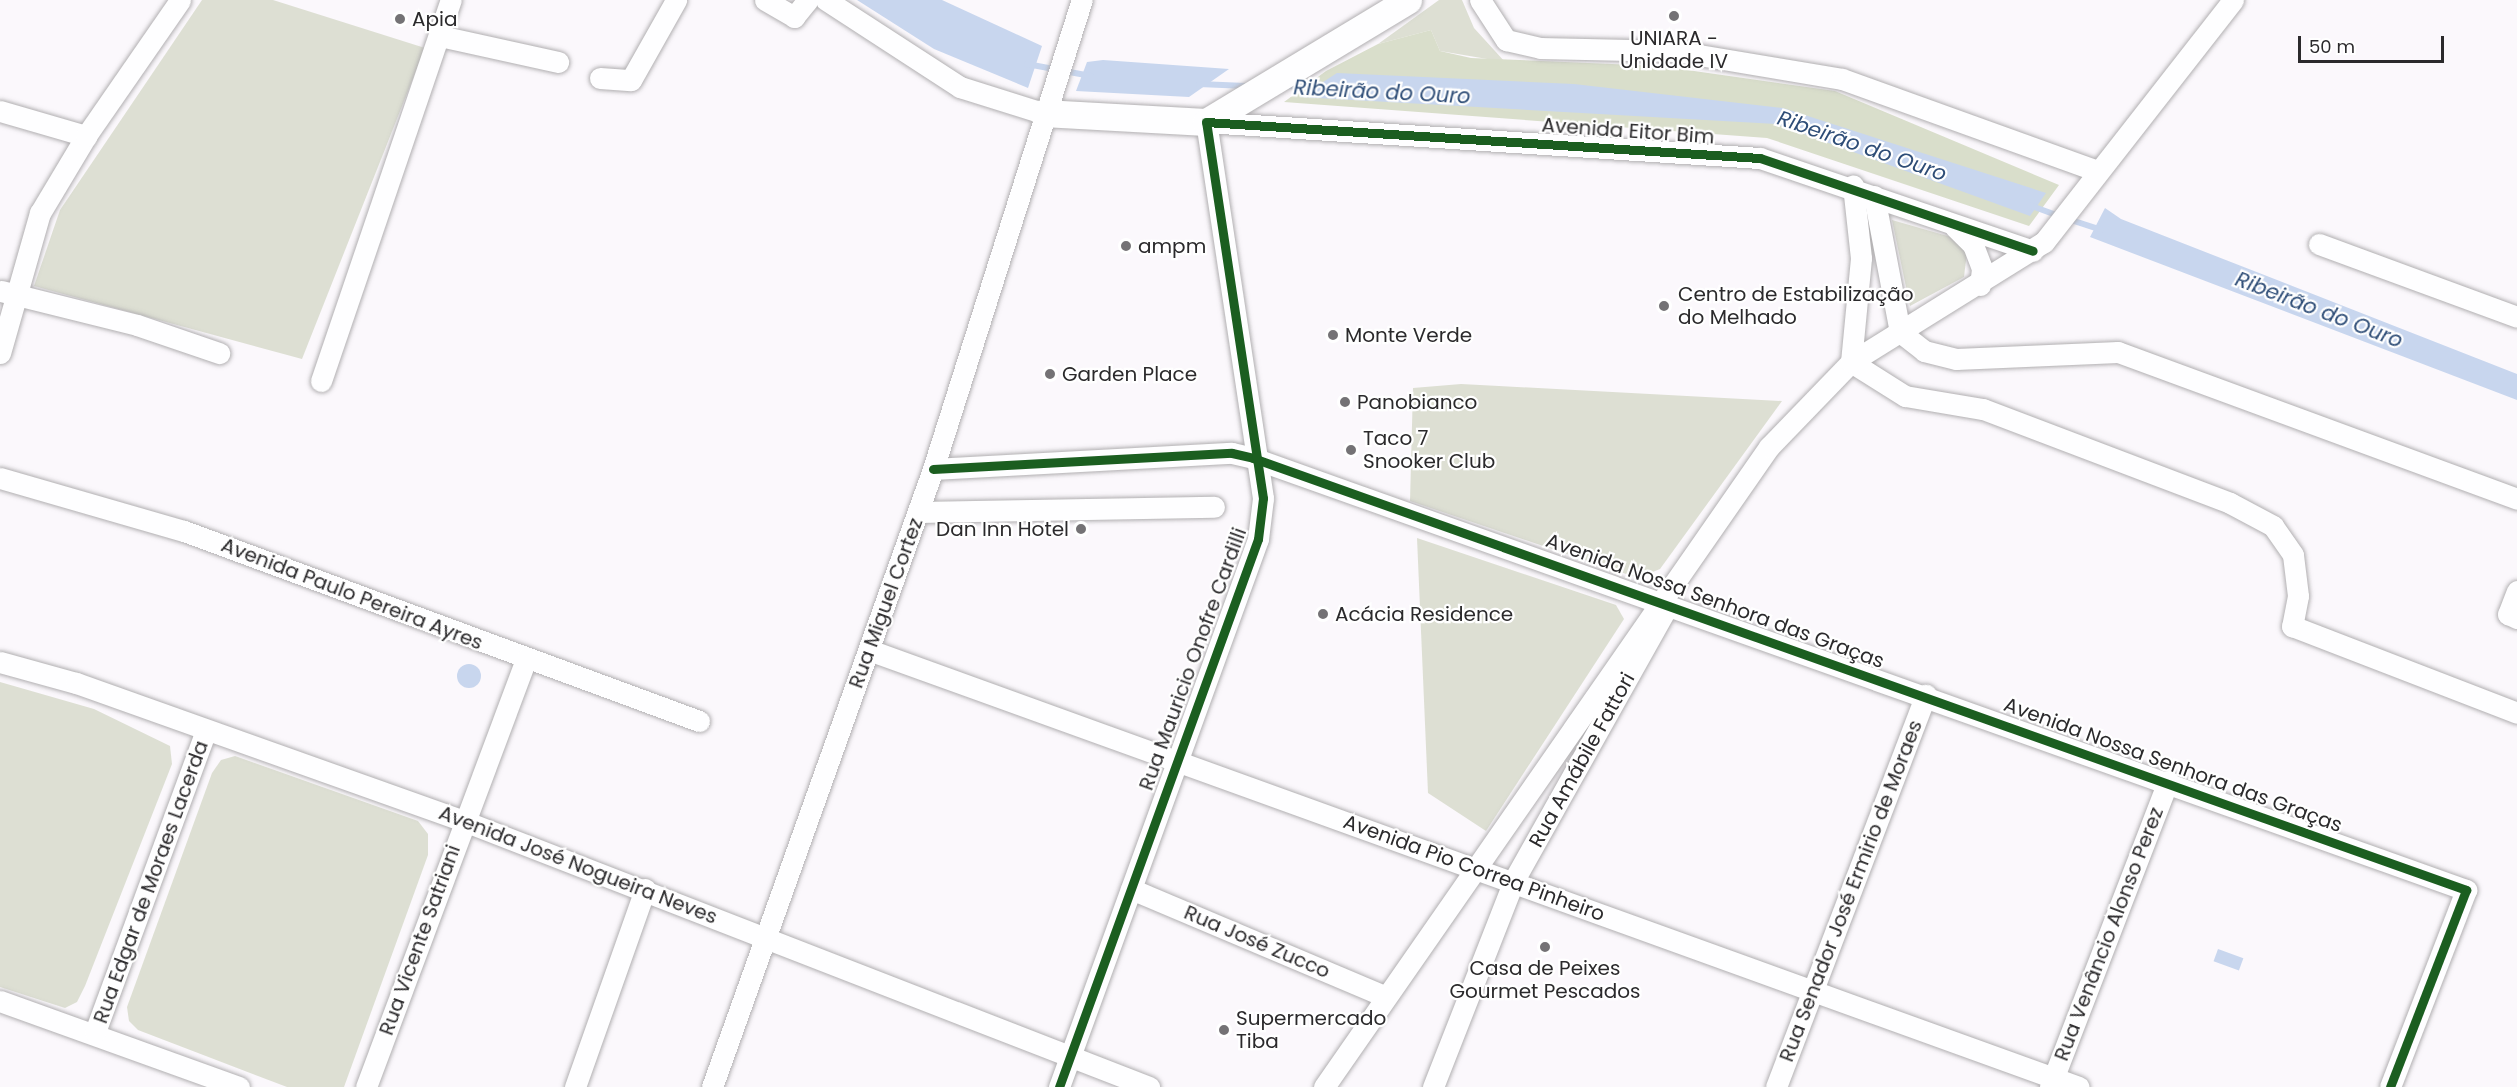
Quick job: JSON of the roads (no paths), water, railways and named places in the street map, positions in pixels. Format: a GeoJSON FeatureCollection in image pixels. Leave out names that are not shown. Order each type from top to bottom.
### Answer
{"type":"FeatureCollection","features":[{"type":"Feature","properties":{"kind":"main road"},"geometry":{"type":"LineString","coordinates":[[1355,36],[1371,0]]}},
{"type":"Feature","properties":{"kind":"main road"},"geometry":{"type":"LineString","coordinates":[[1048,103],[1206,122],[1355,36],[1408,0]]}},
{"type":"Feature","properties":{"kind":"street"},"geometry":{"type":"LineString","coordinates":[[0,353],[7,293],[40,213],[86,136],[180,0]]}},
{"type":"Feature","properties":{"kind":"street"},"geometry":{"type":"LineString","coordinates":[[321,381],[451,0]]}},
{"type":"Feature","properties":{"kind":"street"},"geometry":{"type":"LineString","coordinates":[[600,78],[631,80],[676,0]]}},
{"type":"Feature","properties":{"kind":"street"},"geometry":{"type":"LineString","coordinates":[[765,0],[794,17],[808,0]]}},
{"type":"Feature","properties":{"kind":"street"},"geometry":{"type":"LineString","coordinates":[[826,0],[960,87],[1048,103]]}},
{"type":"Feature","properties":{"kind":"street","name":"Rua Miguel Cortez"},"geometry":{"type":"LineString","coordinates":[[712,1087],[933,469],[1082,0]]}},
{"type":"Feature","properties":{"kind":"street"},"geometry":{"type":"LineString","coordinates":[[1480,0],[1506,40],[1540,48],[1675,51],[1842,79],[2097,171]]}},
{"type":"Feature","properties":{"kind":"street"},"geometry":{"type":"LineString","coordinates":[[1324,1087],[1384,996],[1664,602],[1675,582],[1769,447],[1851,362],[2039,247],[2233,0]]}},
{"type":"Feature","properties":{"kind":"street"},"geometry":{"type":"LineString","coordinates":[[440,36],[558,62]]}},
{"type":"Feature","properties":{"kind":"street"},"geometry":{"type":"LineString","coordinates":[[0,111],[86,136]]}},
{"type":"Feature","properties":{"kind":"street","name":"Avenida Eitor Bim"},"geometry":{"type":"LineString","coordinates":[[1206,122],[1760,158],[1853,185],[1874,196],[1954,226],[2039,247]]}},
{"type":"Feature","properties":{"kind":"street","name":"Rua Mauricio Onofre Cardilli"},"geometry":{"type":"LineString","coordinates":[[1059,1087],[1175,761],[1258,539],[1263,498],[1253,458],[1206,122]]}},
{"type":"Feature","properties":{"kind":"street"},"geometry":{"type":"LineString","coordinates":[[1851,362],[1861,258],[1853,185]]}},
{"type":"Feature","properties":{"kind":"street"},"geometry":{"type":"LineString","coordinates":[[1874,196],[1900,332],[1924,351],[1956,359],[2118,352],[2517,499]]}},
{"type":"Feature","properties":{"kind":"street","name":"Avenida Eitor Bim"},"geometry":{"type":"LineString","coordinates":[[1954,226],[1973,245],[1982,270],[1980,285]]}},
{"type":"Feature","properties":{"kind":"street"},"geometry":{"type":"LineString","coordinates":[[2319,244],[2517,317]]}},
{"type":"Feature","properties":{"kind":"street"},"geometry":{"type":"LineString","coordinates":[[7,293],[219,353]]}},
{"type":"Feature","properties":{"kind":"street"},"geometry":{"type":"LineString","coordinates":[[1851,362],[1905,396],[1983,409],[2230,503],[2273,526],[2294,555],[2298,596],[2292,626],[2517,713]]}},
{"type":"Feature","properties":{"kind":"street","name":"Avenida Nossa Senhora das Graças"},"geometry":{"type":"LineString","coordinates":[[933,469],[1232,453],[1253,458],[2168,781],[2466,890],[2390,1087]]}},
{"type":"Feature","properties":{"kind":"street","name":"Avenida Paulo Pereira Ayres"},"geometry":{"type":"LineString","coordinates":[[0,478],[184,531],[699,722]]}},
{"type":"Feature","properties":{"kind":"street"},"geometry":{"type":"LineString","coordinates":[[918,512],[1214,507]]}},
{"type":"Feature","properties":{"kind":"street"},"geometry":{"type":"LineString","coordinates":[[2517,591],[2508,614],[2517,618]]}},
{"type":"Feature","properties":{"kind":"street","name":"Rua Amábile Fattori"},"geometry":{"type":"LineString","coordinates":[[1433,1087],[1514,880],[1664,602]]}},
{"type":"Feature","properties":{"kind":"street","name":"Avenida Pio Correa Pinheiro"},"geometry":{"type":"LineString","coordinates":[[869,650],[1476,869],[1514,880],[1810,994],[2052,1082],[2079,1087]]}},
{"type":"Feature","properties":{"kind":"street","name":"Rua Vicente Satriani"},"geometry":{"type":"LineString","coordinates":[[366,1087],[526,659]]}},
{"type":"Feature","properties":{"kind":"street","name":"Avenida José Nogueira Neves"},"geometry":{"type":"LineString","coordinates":[[0,662],[76,683],[464,821],[645,889],[1149,1087]]}},
{"type":"Feature","properties":{"kind":"street","name":"Rua Senador José Ermirio de Moraes"},"geometry":{"type":"LineString","coordinates":[[1776,1087],[1926,695]]}},
{"type":"Feature","properties":{"kind":"street","name":"Rua Edgar de Moraes Lacerda"},"geometry":{"type":"LineString","coordinates":[[95,1032],[206,731]]}},
{"type":"Feature","properties":{"kind":"street","name":"Rua Venâncio Alonso Perez"},"geometry":{"type":"LineString","coordinates":[[2052,1082],[2168,781]]}},
{"type":"Feature","properties":{"kind":"street"},"geometry":{"type":"LineString","coordinates":[[575,1087],[645,889]]}},
{"type":"Feature","properties":{"kind":"street","name":"Rua José Zucco"},"geometry":{"type":"LineString","coordinates":[[1131,889],[1384,996]]}},
{"type":"Feature","properties":{"kind":"street"},"geometry":{"type":"LineString","coordinates":[[0,1001],[95,1032],[239,1087]]}},
{"type":"Feature","properties":{"kind":"water"},"geometry":{"type":"Polygon","coordinates":[[[857,0],[942,0],[1042,46],[1028,88],[934,49],[857,0]]]}},
{"type":"Feature","properties":{"kind":"water"},"geometry":{"type":"Polygon","coordinates":[[[1103,60],[1229,69],[1189,97],[1076,91],[1087,62],[1103,60]]]}},
{"type":"Feature","properties":{"kind":"water"},"geometry":{"type":"Polygon","coordinates":[[[1337,73],[1574,84],[1783,108],[2046,193],[2030,216],[1776,124],[1300,97],[1337,73]]]}},
{"type":"Feature","properties":{"kind":"water"},"geometry":{"type":"Polygon","coordinates":[[[2105,208],[2121,219],[2517,374],[2517,400],[2090,237],[2105,208]]]}},
{"type":"Feature","properties":{"kind":"water"},"geometry":{"type":"Polygon","coordinates":[[[469,664],[478,667],[481,676],[478,685],[469,688],[460,685],[457,676],[460,667],[469,664]]]}},
{"type":"Feature","properties":{"kind":"water"},"geometry":{"type":"Polygon","coordinates":[[[2218,949],[2243,958],[2239,970],[2214,961],[2218,949]]]}},
{"type":"Feature","properties":{"kind":"waterway","name":"Ribeirão do Ouro"},"geometry":{"type":"LineString","coordinates":[[1027,64],[1091,76]]}},
{"type":"Feature","properties":{"kind":"waterway","name":"Ribeirão do Ouro"},"geometry":{"type":"LineString","coordinates":[[1199,84],[1246,86]]}},
{"type":"Feature","properties":{"kind":"waterway","name":"Ribeirão do Ouro"},"geometry":{"type":"LineString","coordinates":[[1283,86],[1321,87]]}},
{"type":"Feature","properties":{"kind":"waterway","name":"Ribeirão do Ouro"},"geometry":{"type":"LineString","coordinates":[[2029,205],[2059,216]]}},
{"type":"Feature","properties":{"kind":"waterway","name":"Ribeirão do Ouro"},"geometry":{"type":"LineString","coordinates":[[2068,219],[2101,230]]}},
{"type":"Feature","properties":{"kind":"place","name":"UNIARA - Unidade IV"},"geometry":{"type":"Point","coordinates":[1674,16]}},
{"type":"Feature","properties":{"kind":"place","name":"Apia"},"geometry":{"type":"Point","coordinates":[400,19]}},
{"type":"Feature","properties":{"kind":"place","name":"ampm"},"geometry":{"type":"Point","coordinates":[1126,246]}},
{"type":"Feature","properties":{"kind":"place","name":"Centro de Estabilização do Melhado"},"geometry":{"type":"Point","coordinates":[1664,306]}},
{"type":"Feature","properties":{"kind":"place","name":"Monte Verde"},"geometry":{"type":"Point","coordinates":[1333,335]}},
{"type":"Feature","properties":{"kind":"place","name":"Garden Place"},"geometry":{"type":"Point","coordinates":[1050,374]}},
{"type":"Feature","properties":{"kind":"place","name":"Panobianco"},"geometry":{"type":"Point","coordinates":[1345,402]}},
{"type":"Feature","properties":{"kind":"place","name":"Taco 7 Snooker Club"},"geometry":{"type":"Point","coordinates":[1351,450]}},
{"type":"Feature","properties":{"kind":"place","name":"Dan Inn Hotel"},"geometry":{"type":"Point","coordinates":[1081,529]}},
{"type":"Feature","properties":{"kind":"place","name":"Acácia Residence"},"geometry":{"type":"Point","coordinates":[1323,614]}},
{"type":"Feature","properties":{"kind":"place","name":"Casa de Peixes Gourmet Pescados"},"geometry":{"type":"Point","coordinates":[1545,947]}},
{"type":"Feature","properties":{"kind":"place","name":"Supermercado Tiba"},"geometry":{"type":"Point","coordinates":[1224,1030]}}]}
